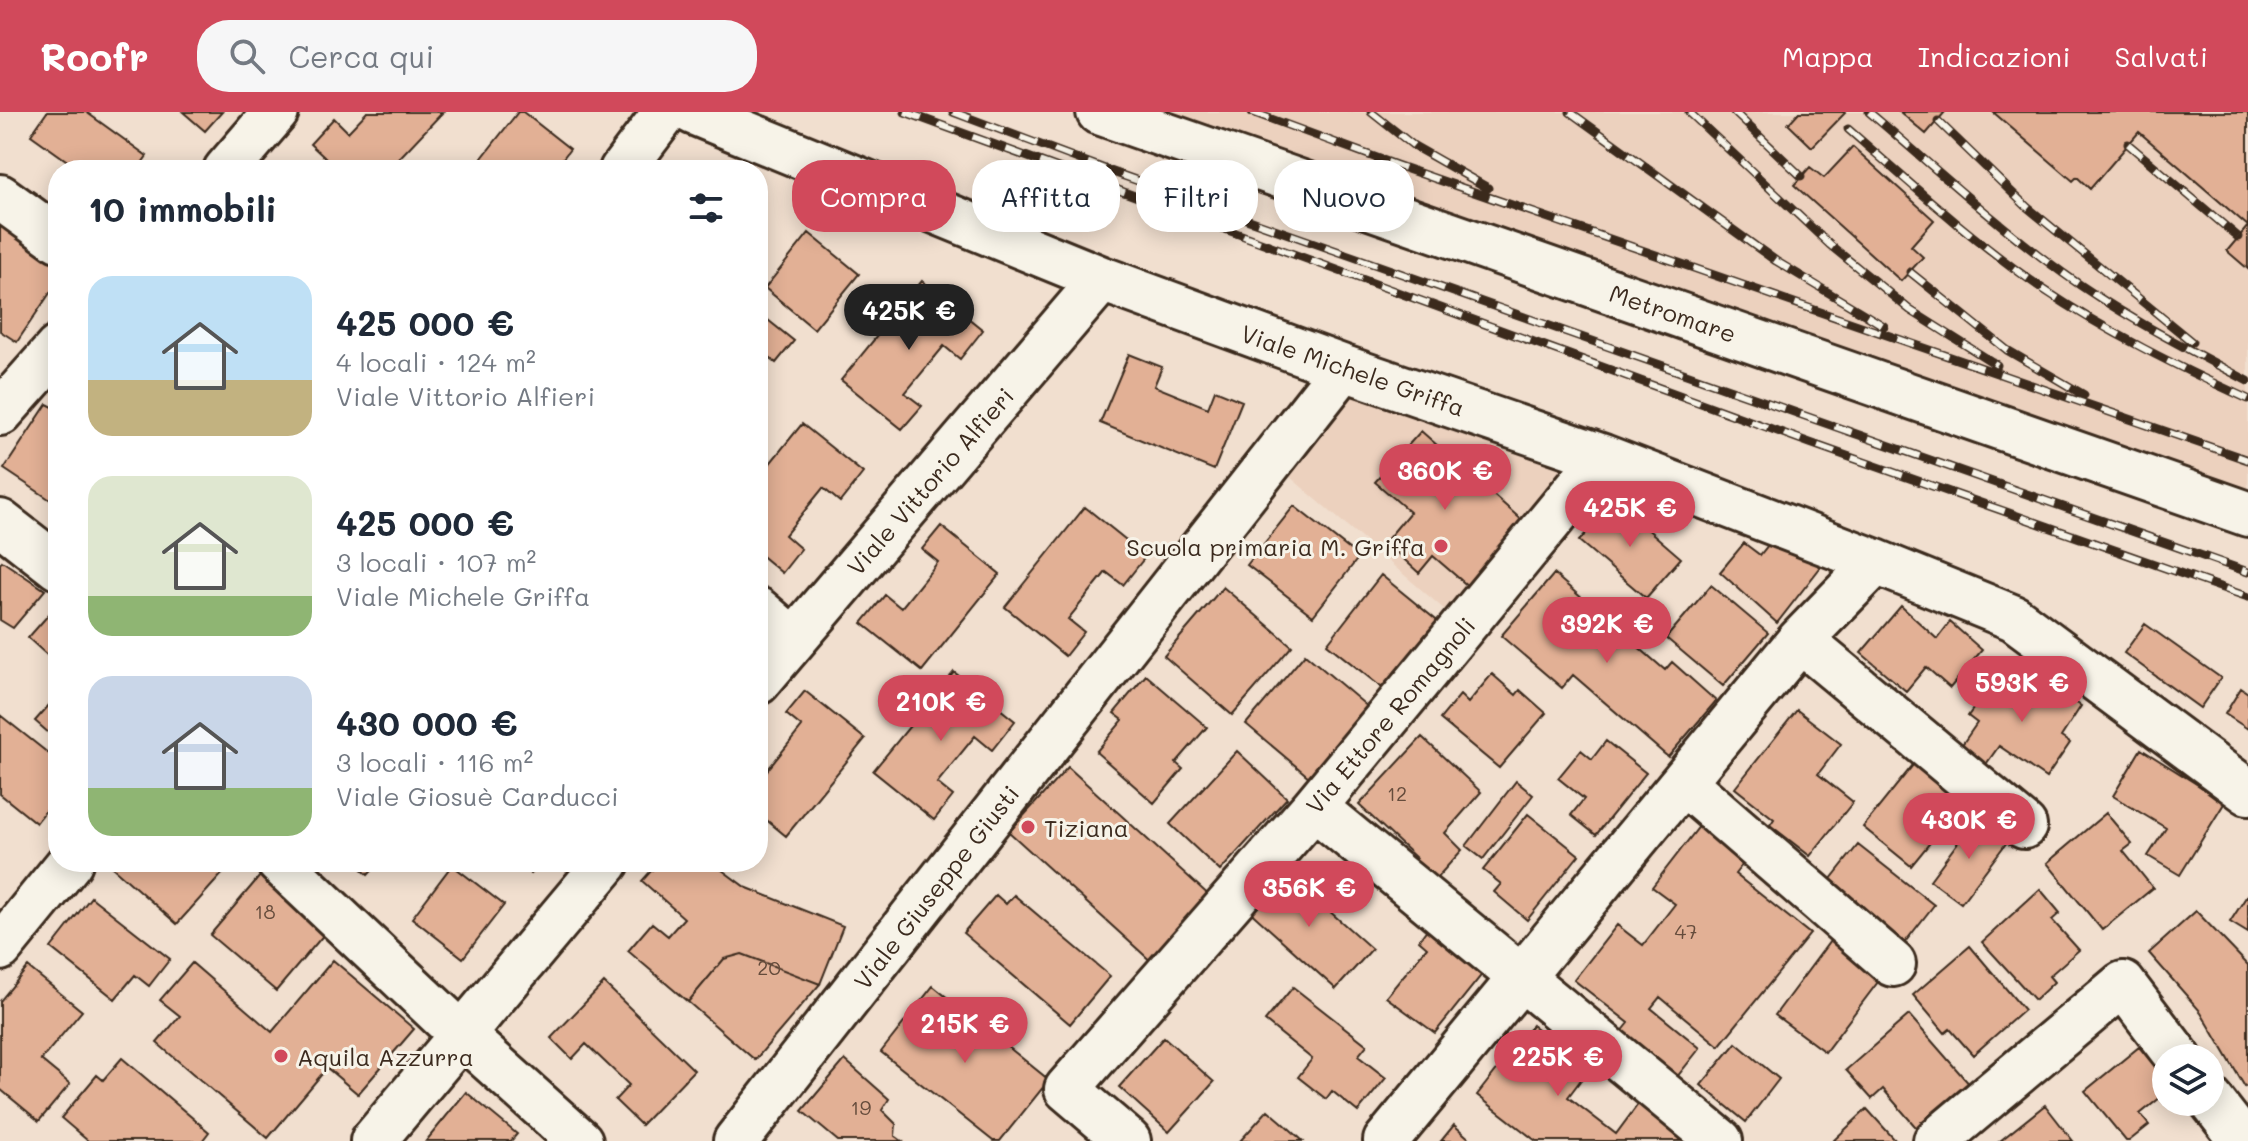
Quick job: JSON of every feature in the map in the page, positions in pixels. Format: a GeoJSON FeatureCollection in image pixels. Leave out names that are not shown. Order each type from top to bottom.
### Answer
{"type":"FeatureCollection","features":[{"type":"Feature","properties":{"kind":"street"},"geometry":{"type":"LineString","coordinates":[[239,160],[276,112]]}},
{"type":"Feature","properties":{"kind":"street"},"geometry":{"type":"LineString","coordinates":[[630,160],[666,112]]}},
{"type":"Feature","properties":{"kind":"street","name":"Viale Michele Griffa"},"geometry":{"type":"LineString","coordinates":[[693,112],[1102,279],[1344,368],[1603,457],[2014,618],[2248,792]]}},
{"type":"Feature","properties":{"kind":"street","name":"Metromare"},"geometry":{"type":"LineString","coordinates":[[1099,112],[2248,514]]}},
{"type":"Feature","properties":{"kind":"street"},"geometry":{"type":"LineString","coordinates":[[0,197],[48,232]]}},
{"type":"Feature","properties":{"kind":"street","name":"Viale Vittorio Alfieri"},"geometry":{"type":"LineString","coordinates":[[768,670],[1102,279]]}},
{"type":"Feature","properties":{"kind":"street"},"geometry":{"type":"LineString","coordinates":[[0,413],[48,359]]}},
{"type":"Feature","properties":{"kind":"street","name":"Viale Giuseppe Giusti"},"geometry":{"type":"LineString","coordinates":[[736,1141],[1344,368]]}},
{"type":"Feature","properties":{"kind":"street","name":"Via Ettore Romagnoli"},"geometry":{"type":"LineString","coordinates":[[1128,1141],[1067,1089],[1314,807],[1603,457]]}},
{"type":"Feature","properties":{"kind":"street"},"geometry":{"type":"LineString","coordinates":[[0,522],[48,559]]}},
{"type":"Feature","properties":{"kind":"street"},"geometry":{"type":"LineString","coordinates":[[1386,1141],[1800,640],[1876,562]]}},
{"type":"Feature","properties":{"kind":"street"},"geometry":{"type":"LineString","coordinates":[[768,619],[793,640]]}},
{"type":"Feature","properties":{"kind":"street"},"geometry":{"type":"LineString","coordinates":[[1800,640],[2024,826]]}},
{"type":"Feature","properties":{"kind":"street"},"geometry":{"type":"LineString","coordinates":[[1683,782],[1893,964]]}},
{"type":"Feature","properties":{"kind":"street"},"geometry":{"type":"LineString","coordinates":[[1314,807],[1720,1141]]}},
{"type":"Feature","properties":{"kind":"street"},"geometry":{"type":"LineString","coordinates":[[0,948],[62,872]]}},
{"type":"Feature","properties":{"kind":"street"},"geometry":{"type":"LineString","coordinates":[[290,872],[462,1035],[580,1141]]}},
{"type":"Feature","properties":{"kind":"street"},"geometry":{"type":"LineString","coordinates":[[373,1141],[599,872]]}},
{"type":"Feature","properties":{"kind":"street"},"geometry":{"type":"LineString","coordinates":[[1936,1141],[2123,984],[2168,1044]]}},
{"type":"Feature","properties":{"kind":"street"},"geometry":{"type":"LineString","coordinates":[[2224,1116],[2242,1138]]}},
{"type":"Feature","properties":{"kind":"shaded area"},"geometry":{"type":"Polygon","coordinates":[[[1140,112],[2248,112],[2248,494],[1414,206],[1414,160],[1279,160],[1140,112]]]}},
{"type":"Feature","properties":{"kind":"shaded area","name":"Scuola primaria M. Griffa"},"geometry":{"type":"Polygon","coordinates":[[[1353,389],[1582,466],[1452,616],[1289,476],[1353,389]]]}},
{"type":"Feature","properties":{"kind":"building"},"geometry":{"type":"Polygon","coordinates":[[[47,112],[86,112],[147,156],[144,160],[66,160],[31,135],[47,112]]]}},
{"type":"Feature","properties":{"kind":"building"},"geometry":{"type":"Polygon","coordinates":[[[183,112],[222,112],[205,131],[183,112]]]}},
{"type":"Feature","properties":{"kind":"building"},"geometry":{"type":"Polygon","coordinates":[[[367,112],[443,112],[397,160],[327,160],[310,144],[334,118],[348,132],[367,112]]]}},
{"type":"Feature","properties":{"kind":"building"},"geometry":{"type":"Polygon","coordinates":[[[518,112],[523,112],[570,149],[562,160],[480,160],[518,112]]]}},
{"type":"Feature","properties":{"kind":"building"},"geometry":{"type":"Polygon","coordinates":[[[1799,112],[1845,113],[1812,147],[1788,124],[1799,112]]]}},
{"type":"Feature","properties":{"kind":"building"},"geometry":{"type":"Polygon","coordinates":[[[1900,112],[1945,112],[1926,134],[1900,112]]]}},
{"type":"Feature","properties":{"kind":"building"},"geometry":{"type":"Polygon","coordinates":[[[1993,112],[2248,112],[2248,226],[2139,132],[2090,189],[2077,177],[2073,181],[1993,112]]]}},
{"type":"Feature","properties":{"kind":"building"},"geometry":{"type":"Polygon","coordinates":[[[1853,147],[1934,220],[1911,246],[1923,257],[1901,281],[1794,185],[1810,167],[1824,178],[1853,147]]]}},
{"type":"Feature","properties":{"kind":"building"},"geometry":{"type":"Polygon","coordinates":[[[0,222],[48,254],[48,296],[17,342],[0,331],[0,222]]]}},
{"type":"Feature","properties":{"kind":"building"},"geometry":{"type":"Polygon","coordinates":[[[2248,226],[2248,269],[2227,251],[2248,226]]]}},
{"type":"Feature","properties":{"kind":"building"},"geometry":{"type":"Polygon","coordinates":[[[809,233],[859,274],[814,329],[768,291],[768,284],[809,233]]]}},
{"type":"Feature","properties":{"kind":"building"},"geometry":{"type":"Polygon","coordinates":[[[922,281],[983,330],[960,359],[944,346],[905,393],[922,406],[902,429],[841,380],[922,281]]]}},
{"type":"Feature","properties":{"kind":"building"},"geometry":{"type":"Polygon","coordinates":[[[768,320],[794,341],[776,363],[768,357],[768,320]]]}},
{"type":"Feature","properties":{"kind":"building"},"geometry":{"type":"Polygon","coordinates":[[[1129,354],[1162,367],[1154,386],[1208,408],[1215,390],[1242,401],[1214,470],[1100,423],[1129,354]]]}},
{"type":"Feature","properties":{"kind":"building"},"geometry":{"type":"Polygon","coordinates":[[[47,404],[48,404],[48,498],[4,469],[47,404]]]}},
{"type":"Feature","properties":{"kind":"building"},"geometry":{"type":"Polygon","coordinates":[[[802,424],[863,473],[840,502],[823,488],[785,535],[801,549],[782,573],[768,561],[768,466],[802,424]]]}},
{"type":"Feature","properties":{"kind":"building"},"geometry":{"type":"Polygon","coordinates":[[[1421,431],[1524,522],[1469,587],[1433,556],[1419,573],[1385,542],[1410,512],[1375,482],[1421,431]]]}},
{"type":"Feature","properties":{"kind":"building"},"geometry":{"type":"Polygon","coordinates":[[[1615,501],[1681,558],[1646,598],[1579,541],[1615,501]]]}},
{"type":"Feature","properties":{"kind":"building"},"geometry":{"type":"Polygon","coordinates":[[[1294,506],[1359,557],[1313,616],[1247,565],[1294,506]]]}},
{"type":"Feature","properties":{"kind":"building"},"geometry":{"type":"Polygon","coordinates":[[[1085,507],[1146,556],[1123,585],[1106,572],[1068,619],[1084,632],[1065,656],[1005,607],[1085,507]]]}},
{"type":"Feature","properties":{"kind":"building"},"geometry":{"type":"Polygon","coordinates":[[[941,526],[1000,574],[922,671],[862,623],[885,595],[901,608],[938,562],[922,549],[941,526]]]}},
{"type":"Feature","properties":{"kind":"building"},"geometry":{"type":"Polygon","coordinates":[[[1780,530],[1823,564],[1777,623],[1720,572],[1744,543],[1760,555],[1780,530]]]}},
{"type":"Feature","properties":{"kind":"building"},"geometry":{"type":"Polygon","coordinates":[[[2,561],[45,590],[13,628],[0,620],[2,561]]]}},
{"type":"Feature","properties":{"kind":"building"},"geometry":{"type":"Polygon","coordinates":[[[1554,574],[1665,670],[1672,662],[1716,701],[1668,757],[1573,675],[1562,688],[1501,636],[1554,574]]]}},
{"type":"Feature","properties":{"kind":"building"},"geometry":{"type":"Polygon","coordinates":[[[1381,575],[1441,624],[1386,691],[1327,644],[1381,575]]]}},
{"type":"Feature","properties":{"kind":"building"},"geometry":{"type":"Polygon","coordinates":[[[1711,585],[1768,633],[1723,686],[1666,638],[1711,585]]]}},
{"type":"Feature","properties":{"kind":"building"},"geometry":{"type":"Polygon","coordinates":[[[1223,587],[1292,646],[1232,715],[1164,656],[1223,587]]]}},
{"type":"Feature","properties":{"kind":"building"},"geometry":{"type":"Polygon","coordinates":[[[1901,606],[1937,639],[1950,622],[1982,650],[1950,688],[1926,667],[1906,691],[1861,653],[1901,606]]]}},
{"type":"Feature","properties":{"kind":"building"},"geometry":{"type":"Polygon","coordinates":[[[48,615],[48,656],[28,638],[48,615]]]}},
{"type":"Feature","properties":{"kind":"building"},"geometry":{"type":"Polygon","coordinates":[[[2145,624],[2221,678],[2200,708],[2124,653],[2145,624]]]}},
{"type":"Feature","properties":{"kind":"building"},"geometry":{"type":"Polygon","coordinates":[[[1305,654],[1375,713],[1316,783],[1246,724],[1305,654]]]}},
{"type":"Feature","properties":{"kind":"building"},"geometry":{"type":"Polygon","coordinates":[[[2023,666],[2081,706],[2061,737],[2070,743],[2046,778],[1999,746],[1984,767],[1959,749],[1977,723],[1968,716],[1988,688],[2001,698],[2023,666]]]}},
{"type":"Feature","properties":{"kind":"building"},"geometry":{"type":"Polygon","coordinates":[[[954,672],[1015,721],[992,750],[975,736],[937,783],[953,796],[934,820],[873,771],[954,672]]]}},
{"type":"Feature","properties":{"kind":"building"},"geometry":{"type":"Polygon","coordinates":[[[1492,674],[1516,695],[1520,690],[1546,713],[1499,768],[1440,719],[1460,695],[1468,703],[1492,674]]]}},
{"type":"Feature","properties":{"kind":"building"},"geometry":{"type":"Polygon","coordinates":[[[1146,675],[1207,727],[1176,763],[1183,769],[1154,803],[1096,752],[1123,720],[1114,713],[1146,675]]]}},
{"type":"Feature","properties":{"kind":"building"},"geometry":{"type":"Polygon","coordinates":[[[2241,688],[2248,693],[2248,729],[2225,714],[2241,688]]]}},
{"type":"Feature","properties":{"kind":"building"},"geometry":{"type":"Polygon","coordinates":[[[805,691],[865,739],[786,836],[768,821],[768,769],[802,727],[786,714],[805,691]]]}},
{"type":"Feature","properties":{"kind":"building"},"geometry":{"type":"Polygon","coordinates":[[[48,706],[48,732],[35,721],[48,706]]]}},
{"type":"Feature","properties":{"kind":"building"},"geometry":{"type":"Polygon","coordinates":[[[1797,710],[1841,744],[1818,774],[1853,802],[1810,856],[1770,825],[1774,819],[1735,788],[1797,710]]]}},
{"type":"Feature","properties":{"kind":"building"},"geometry":{"type":"Polygon","coordinates":[[[0,715],[48,753],[48,808],[36,823],[0,794],[0,715]]]}},
{"type":"Feature","properties":{"kind":"building"},"geometry":{"type":"Polygon","coordinates":[[[1422,737],[1481,792],[1445,833],[1462,850],[1433,882],[1411,863],[1416,858],[1359,805],[1422,737]]]}},
{"type":"Feature","properties":{"kind":"building"},"geometry":{"type":"Polygon","coordinates":[[[1606,741],[1646,773],[1596,835],[1571,815],[1584,799],[1558,778],[1581,750],[1592,759],[1606,741]]]}},
{"type":"Feature","properties":{"kind":"building"},"geometry":{"type":"Polygon","coordinates":[[[2141,749],[2225,802],[2180,875],[2148,856],[2166,828],[2113,796],[2141,749]]]}},
{"type":"Feature","properties":{"kind":"building"},"geometry":{"type":"Polygon","coordinates":[[[1237,751],[1287,798],[1220,871],[1170,824],[1237,751]]]}},
{"type":"Feature","properties":{"kind":"building"},"geometry":{"type":"Polygon","coordinates":[[[1917,760],[1965,800],[1911,866],[1863,827],[1917,760]]]}},
{"type":"Feature","properties":{"kind":"building"},"geometry":{"type":"Polygon","coordinates":[[[1068,767],[1212,898],[1154,964],[1009,832],[1068,767]]]}},
{"type":"Feature","properties":{"kind":"building"},"geometry":{"type":"Polygon","coordinates":[[[1516,781],[1533,795],[1483,859],[1466,846],[1516,781]]]}},
{"type":"Feature","properties":{"kind":"building"},"geometry":{"type":"Polygon","coordinates":[[[2106,813],[2132,844],[2123,851],[2153,888],[2102,930],[2047,863],[2106,813]]]}},
{"type":"Feature","properties":{"kind":"building"},"geometry":{"type":"Polygon","coordinates":[[[1528,814],[1579,855],[1527,920],[1494,892],[1501,884],[1483,870],[1528,814]]]}},
{"type":"Feature","properties":{"kind":"building"},"geometry":{"type":"Polygon","coordinates":[[[1976,818],[2007,842],[1961,903],[1930,880],[1976,818]]]}},
{"type":"Feature","properties":{"kind":"building"},"geometry":{"type":"Polygon","coordinates":[[[1704,820],[1750,855],[1735,874],[1810,934],[1719,1046],[1660,997],[1651,1008],[1700,1048],[1676,1078],[1621,1033],[1629,1023],[1574,980],[1617,925],[1643,945],[1675,904],[1652,887],[1704,820]]]}},
{"type":"Feature","properties":{"kind":"building"},"geometry":{"type":"Polygon","coordinates":[[[1858,845],[1934,905],[1902,946],[1827,884],[1858,845]]]}},
{"type":"Feature","properties":{"kind":"building"},"geometry":{"type":"Polygon","coordinates":[[[1282,869],[1372,949],[1336,989],[1247,909],[1282,869]]]}},
{"type":"Feature","properties":{"kind":"building"},"geometry":{"type":"Polygon","coordinates":[[[118,872],[224,872],[177,924],[118,872]]]}},
{"type":"Feature","properties":{"kind":"building"},"geometry":{"type":"Polygon","coordinates":[[[447,872],[461,872],[504,905],[463,958],[412,918],[447,872]]]}},
{"type":"Feature","properties":{"kind":"building"},"geometry":{"type":"Polygon","coordinates":[[[650,872],[725,872],[745,887],[843,926],[820,984],[742,954],[724,959],[688,1002],[628,951],[652,923],[668,936],[684,918],[642,881],[650,872]]]}},
{"type":"Feature","properties":{"kind":"building"},"geometry":{"type":"Polygon","coordinates":[[[260,876],[326,932],[276,991],[210,935],[260,876]]]}},
{"type":"Feature","properties":{"kind":"building"},"geometry":{"type":"Polygon","coordinates":[[[2040,889],[2060,913],[2052,920],[2079,950],[2049,976],[2054,982],[2035,1000],[1982,942],[2040,889]]]}},
{"type":"Feature","properties":{"kind":"building"},"geometry":{"type":"Polygon","coordinates":[[[2248,894],[2248,933],[2230,922],[2248,894]]]}},
{"type":"Feature","properties":{"kind":"building"},"geometry":{"type":"Polygon","coordinates":[[[996,895],[1006,904],[1014,895],[1110,976],[1070,1024],[963,933],[996,895]]]}},
{"type":"Feature","properties":{"kind":"building"},"geometry":{"type":"Polygon","coordinates":[[[91,897],[170,959],[149,986],[135,975],[115,999],[51,948],[91,897]]]}},
{"type":"Feature","properties":{"kind":"building"},"geometry":{"type":"Polygon","coordinates":[[[2196,911],[2248,965],[2248,1085],[2245,1087],[2224,1051],[2224,1044],[2220,1044],[2201,1012],[2149,953],[2196,911]]]}},
{"type":"Feature","properties":{"kind":"building"},"geometry":{"type":"Polygon","coordinates":[[[1436,917],[1492,962],[1435,1033],[1386,997],[1427,947],[1419,940],[1436,917]]]}},
{"type":"Feature","properties":{"kind":"building"},"geometry":{"type":"Polygon","coordinates":[[[1833,937],[1884,974],[1825,1052],[1775,1015],[1833,937]]]}},
{"type":"Feature","properties":{"kind":"building"},"geometry":{"type":"Polygon","coordinates":[[[1970,946],[2024,1010],[1973,1055],[1950,1029],[1945,1033],[1913,995],[1970,946]]]}},
{"type":"Feature","properties":{"kind":"building"},"geometry":{"type":"Polygon","coordinates":[[[742,954],[820,984],[755,1060],[688,1002],[724,959],[742,954]]]}},
{"type":"Feature","properties":{"kind":"building","name":"Aquila Azzurra"},"geometry":{"type":"Polygon","coordinates":[[[333,960],[414,1029],[358,1094],[327,1068],[268,1138],[157,1043],[180,1016],[160,1000],[192,963],[272,1032],[333,960]]]}},
{"type":"Feature","properties":{"kind":"building"},"geometry":{"type":"Polygon","coordinates":[[[28,967],[82,1011],[41,1060],[70,1084],[39,1121],[0,1089],[0,1001],[28,967]]]}},
{"type":"Feature","properties":{"kind":"building"},"geometry":{"type":"Polygon","coordinates":[[[604,983],[694,1070],[641,1125],[615,1100],[629,1085],[586,1044],[572,1059],[551,1038],[604,983]]]}},
{"type":"Feature","properties":{"kind":"building"},"geometry":{"type":"Polygon","coordinates":[[[933,986],[1049,1080],[1000,1141],[993,1141],[881,1052],[933,986]]]}},
{"type":"Feature","properties":{"kind":"building"},"geometry":{"type":"Polygon","coordinates":[[[1293,987],[1367,1045],[1358,1056],[1386,1078],[1358,1112],[1332,1091],[1326,1099],[1298,1077],[1312,1059],[1265,1021],[1293,987]]]}},
{"type":"Feature","properties":{"kind":"building"},"geometry":{"type":"Polygon","coordinates":[[[1909,1015],[1971,1086],[1921,1133],[1883,1089],[1872,1099],[1846,1070],[1909,1015]]]}},
{"type":"Feature","properties":{"kind":"building"},"geometry":{"type":"Polygon","coordinates":[[[1532,1025],[1589,1069],[1568,1097],[1616,1134],[1639,1103],[1689,1141],[1536,1141],[1477,1095],[1532,1025]]]}},
{"type":"Feature","properties":{"kind":"building"},"geometry":{"type":"Polygon","coordinates":[[[1164,1037],[1214,1082],[1169,1132],[1119,1087],[1164,1037]]]}},
{"type":"Feature","properties":{"kind":"building"},"geometry":{"type":"Polygon","coordinates":[[[1736,1043],[1779,1079],[1746,1122],[1701,1085],[1736,1043]]]}},
{"type":"Feature","properties":{"kind":"building"},"geometry":{"type":"Polygon","coordinates":[[[2139,1047],[2152,1063],[2152,1104],[2140,1114],[2149,1125],[2129,1141],[2085,1091],[2139,1047]]]}},
{"type":"Feature","properties":{"kind":"building"},"geometry":{"type":"Polygon","coordinates":[[[122,1058],[209,1132],[202,1141],[88,1141],[61,1118],[97,1075],[103,1080],[122,1058]]]}},
{"type":"Feature","properties":{"kind":"building"},"geometry":{"type":"Polygon","coordinates":[[[845,1060],[889,1099],[882,1110],[896,1124],[895,1136],[902,1141],[838,1141],[802,1111],[845,1060]]]}},
{"type":"Feature","properties":{"kind":"building"},"geometry":{"type":"Polygon","coordinates":[[[466,1092],[517,1134],[511,1141],[426,1141],[466,1092]]]}},
{"type":"Feature","properties":{"kind":"building"},"geometry":{"type":"Polygon","coordinates":[[[2045,1105],[2073,1141],[2000,1141],[2045,1105]]]}},
{"type":"Feature","properties":{"kind":"building"},"geometry":{"type":"Polygon","coordinates":[[[1867,1109],[1896,1141],[1833,1141],[1867,1109]]]}},
{"type":"Feature","properties":{"kind":"building"},"geometry":{"type":"Polygon","coordinates":[[[1268,1110],[1281,1121],[1303,1141],[1240,1141],[1268,1110]]]}},
{"type":"Feature","properties":{"kind":"building"},"geometry":{"type":"Polygon","coordinates":[[[1454,1125],[1472,1141],[1441,1141],[1454,1125]]]}},
{"type":"Feature","properties":{"kind":"railway"},"geometry":{"type":"LineString","coordinates":[[905,112],[1810,443],[2248,597]]}},
{"type":"Feature","properties":{"kind":"railway"},"geometry":{"type":"LineString","coordinates":[[953,112],[1110,171],[2248,572]]}},
{"type":"Feature","properties":{"kind":"railway"},"geometry":{"type":"LineString","coordinates":[[1252,112],[1396,165],[2248,460]]}},
{"type":"Feature","properties":{"kind":"railway"},"geometry":{"type":"LineString","coordinates":[[1371,112],[1414,146],[1488,188]]}},
{"type":"Feature","properties":{"kind":"railway"},"geometry":{"type":"LineString","coordinates":[[1570,112],[1776,261],[1884,326]]}},
{"type":"Feature","properties":{"kind":"railway"},"geometry":{"type":"LineString","coordinates":[[1689,112],[1830,245],[1910,310],[1997,365]]}},
{"type":"Feature","properties":{"kind":"railway"},"geometry":{"type":"LineString","coordinates":[[1734,112],[1801,176]]}},
{"type":"Feature","properties":{"kind":"railway"},"geometry":{"type":"LineString","coordinates":[[1869,112],[1989,215],[2063,273],[2130,317],[2248,381]]}},
{"type":"Feature","properties":{"kind":"railway"},"geometry":{"type":"LineString","coordinates":[[1938,121],[2027,207],[2192,342]]}},
{"type":"Feature","properties":{"kind":"railway"},"geometry":{"type":"LineString","coordinates":[[1848,129],[1967,232],[2043,289],[2143,348],[2248,399]]}},
{"type":"Feature","properties":{"kind":"railway"},"geometry":{"type":"LineString","coordinates":[[2128,144],[2238,237]]}},
{"type":"Feature","properties":{"kind":"railway"},"geometry":{"type":"LineString","coordinates":[[1910,272],[2007,350],[2084,395]]}},
{"type":"Feature","properties":{"kind":"place","name":"Scuola primaria M. Griffa"},"geometry":{"type":"Point","coordinates":[1441,546]}},
{"type":"Feature","properties":{"kind":"place","name":"Tiziana"},"geometry":{"type":"Point","coordinates":[1028,827]}},
{"type":"Feature","properties":{"kind":"place","name":"Aquila Azzurra"},"geometry":{"type":"Point","coordinates":[281,1056]}}]}
